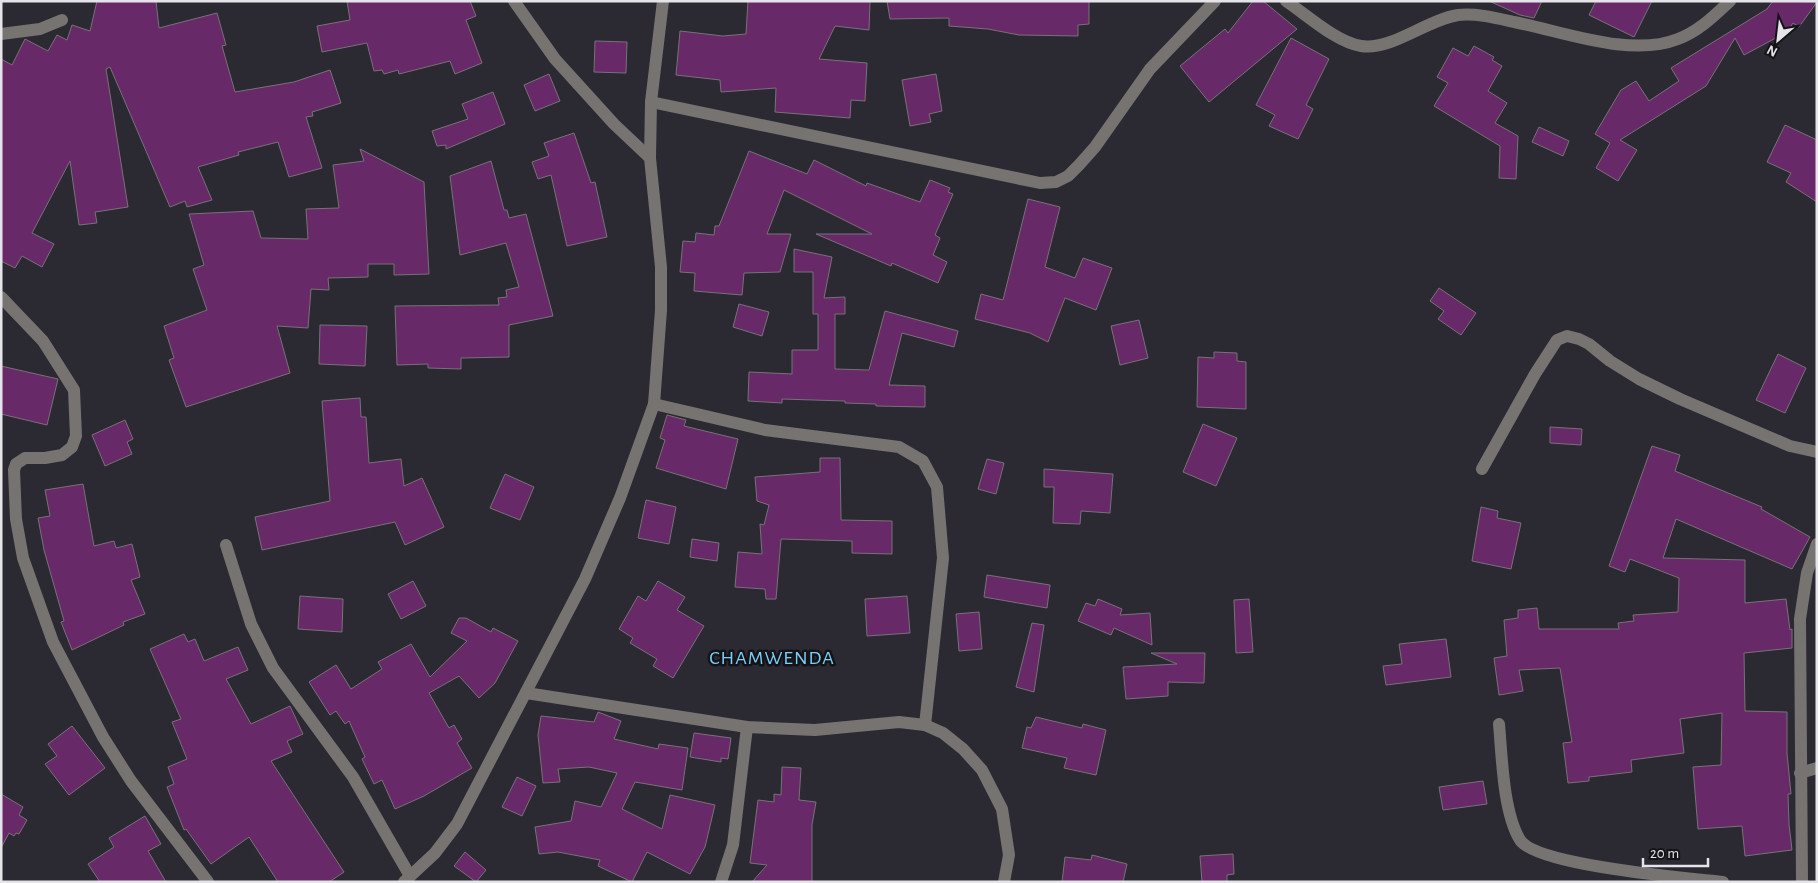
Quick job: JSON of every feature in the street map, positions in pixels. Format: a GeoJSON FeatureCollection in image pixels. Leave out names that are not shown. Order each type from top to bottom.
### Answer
{"type":"FeatureCollection","features":[{"type":"Feature","properties":{"kind":"street"},"geometry":{"type":"LineString","coordinates":[[514,1],[555,59],[614,124],[646,153]]}},
{"type":"Feature","properties":{"kind":"street"},"geometry":{"type":"LineString","coordinates":[[226,545],[251,624],[273,668],[353,776],[407,879],[434,853],[457,824],[526,693],[585,579],[620,498],[654,404],[661,267],[646,153],[663,1]]}},
{"type":"Feature","properties":{"kind":"street"},"geometry":{"type":"LineString","coordinates":[[651,102],[1040,183],[1056,182],[1068,176],[1095,147],[1150,69],[1214,1]]}},
{"type":"Feature","properties":{"kind":"street"},"geometry":{"type":"LineString","coordinates":[[1286,1],[1350,44],[1362,46],[1390,42],[1436,20],[1459,15],[1488,16],[1602,42],[1650,46],[1678,40],[1706,24],[1730,1]]}},
{"type":"Feature","properties":{"kind":"street"},"geometry":{"type":"LineString","coordinates":[[1,34],[40,29],[62,20]]}},
{"type":"Feature","properties":{"kind":"street"},"geometry":{"type":"LineString","coordinates":[[1,297],[44,341],[74,390],[76,436],[72,447],[62,455],[45,458],[25,458],[16,464],[14,470],[16,519],[23,558],[53,642],[103,737],[131,781],[208,882]]}},
{"type":"Feature","properties":{"kind":"street"},"geometry":{"type":"LineString","coordinates":[[1482,469],[1535,374],[1557,340],[1567,336],[1579,338],[1639,379],[1680,399],[1790,446],[1817,452]]}},
{"type":"Feature","properties":{"kind":"street"},"geometry":{"type":"LineString","coordinates":[[654,404],[765,430],[899,447],[923,462],[937,487],[942,558],[926,725]]}},
{"type":"Feature","properties":{"kind":"street"},"geometry":{"type":"LineString","coordinates":[[1802,882],[1800,619],[1807,573],[1817,544]]}},
{"type":"Feature","properties":{"kind":"street"},"geometry":{"type":"LineString","coordinates":[[526,693],[747,727],[815,730],[899,722],[926,725],[943,733],[963,749],[982,770],[1002,809],[1010,855],[1004,882]]}},
{"type":"Feature","properties":{"kind":"street"},"geometry":{"type":"LineString","coordinates":[[1499,724],[1511,822],[1521,842],[1536,852],[1556,858],[1670,876],[1723,882]]}},
{"type":"Feature","properties":{"kind":"street"},"geometry":{"type":"LineString","coordinates":[[722,882],[734,845],[747,727]]}},
{"type":"Feature","properties":{"kind":"street"},"geometry":{"type":"LineString","coordinates":[[1800,773],[1817,768]]}},
{"type":"Feature","properties":{"kind":"building"},"geometry":{"type":"Polygon","coordinates":[[[97,1],[156,1],[159,28],[217,13],[226,45],[222,46],[235,92],[294,82],[330,70],[341,103],[312,112],[313,116],[306,117],[322,168],[289,177],[278,142],[238,152],[239,155],[198,167],[212,200],[187,207],[185,201],[170,207],[110,67],[106,69],[128,207],[95,212],[97,223],[79,225],[70,161],[32,233],[54,244],[42,267],[22,256],[15,268],[1,261],[1,59],[12,65],[25,39],[48,51],[57,35],[67,40],[72,25],[90,31],[97,1]]]}},
{"type":"Feature","properties":{"kind":"building"},"geometry":{"type":"Polygon","coordinates":[[[347,1],[470,1],[476,16],[466,20],[482,63],[455,74],[450,61],[399,74],[398,70],[384,74],[382,70],[374,71],[367,43],[322,52],[317,26],[350,20],[347,1]]]}},
{"type":"Feature","properties":{"kind":"building"},"geometry":{"type":"Polygon","coordinates":[[[748,1],[870,1],[869,30],[835,26],[819,59],[867,63],[865,101],[851,100],[850,118],[775,112],[776,88],[721,92],[720,80],[676,75],[680,31],[723,36],[746,34],[748,1]]]}},
{"type":"Feature","properties":{"kind":"building"},"geometry":{"type":"Polygon","coordinates":[[[887,1],[1089,1],[1089,24],[1078,25],[1078,36],[1019,35],[988,29],[949,26],[949,18],[890,19],[887,1]]]}},
{"type":"Feature","properties":{"kind":"building"},"geometry":{"type":"Polygon","coordinates":[[[1253,1],[1263,1],[1297,29],[1209,102],[1180,66],[1225,29],[1228,33],[1253,1]]]}},
{"type":"Feature","properties":{"kind":"building"},"geometry":{"type":"Polygon","coordinates":[[[1489,1],[1542,1],[1534,18],[1520,15],[1489,1]]]}},
{"type":"Feature","properties":{"kind":"building"},"geometry":{"type":"Polygon","coordinates":[[[1596,1],[1652,1],[1634,37],[1589,15],[1596,1]]]}},
{"type":"Feature","properties":{"kind":"building"},"geometry":{"type":"Polygon","coordinates":[[[1773,1],[1817,2],[1799,27],[1793,23],[1787,32],[1744,55],[1735,38],[1706,86],[1620,140],[1637,150],[1618,181],[1596,168],[1610,143],[1595,134],[1621,90],[1636,81],[1649,101],[1679,81],[1671,68],[1767,9],[1773,1]]]}},
{"type":"Feature","properties":{"kind":"building"},"geometry":{"type":"Polygon","coordinates":[[[1291,38],[1329,59],[1306,105],[1313,109],[1298,139],[1269,126],[1275,115],[1256,105],[1291,38]]]}},
{"type":"Feature","properties":{"kind":"building"},"geometry":{"type":"Polygon","coordinates":[[[595,41],[627,42],[626,73],[594,72],[595,41]]]}},
{"type":"Feature","properties":{"kind":"building"},"geometry":{"type":"Polygon","coordinates":[[[1474,46],[1494,57],[1492,60],[1502,66],[1488,91],[1507,103],[1495,123],[1518,136],[1516,179],[1499,178],[1500,146],[1434,106],[1448,83],[1437,77],[1453,48],[1468,56],[1474,46]]]}},
{"type":"Feature","properties":{"kind":"building"},"geometry":{"type":"Polygon","coordinates":[[[549,74],[560,101],[535,111],[524,85],[549,74]]]}},
{"type":"Feature","properties":{"kind":"building"},"geometry":{"type":"Polygon","coordinates":[[[936,74],[942,111],[929,114],[931,122],[910,126],[902,80],[936,74]]]}},
{"type":"Feature","properties":{"kind":"building"},"geometry":{"type":"Polygon","coordinates":[[[493,92],[505,124],[446,149],[446,145],[437,146],[432,131],[468,119],[462,104],[493,92]]]}},
{"type":"Feature","properties":{"kind":"building"},"geometry":{"type":"Polygon","coordinates":[[[1785,125],[1817,140],[1817,202],[1786,182],[1791,173],[1767,162],[1785,125]]]}},
{"type":"Feature","properties":{"kind":"building"},"geometry":{"type":"Polygon","coordinates":[[[1539,127],[1569,141],[1563,156],[1532,142],[1539,127]]]}},
{"type":"Feature","properties":{"kind":"building"},"geometry":{"type":"Polygon","coordinates":[[[574,133],[591,183],[595,182],[607,237],[567,246],[551,175],[538,179],[532,162],[549,156],[544,143],[574,133]]]}},
{"type":"Feature","properties":{"kind":"building"},"geometry":{"type":"Polygon","coordinates":[[[360,149],[424,182],[429,274],[394,275],[394,264],[368,264],[368,277],[328,278],[329,290],[311,289],[308,328],[277,326],[290,373],[186,407],[169,360],[174,358],[164,326],[207,310],[193,269],[204,265],[189,214],[253,211],[261,238],[308,239],[306,209],[339,208],[333,165],[364,161],[360,149]]]}},
{"type":"Feature","properties":{"kind":"building"},"geometry":{"type":"Polygon","coordinates":[[[749,151],[807,174],[814,160],[866,186],[867,183],[920,202],[930,180],[950,188],[948,192],[953,194],[935,235],[940,238],[933,255],[947,262],[938,283],[892,263],[891,266],[816,234],[872,234],[784,190],[767,234],[791,234],[780,272],[744,273],[742,295],[694,291],[695,273],[680,272],[683,241],[695,242],[696,233],[714,235],[715,226],[719,226],[749,151]]]}},
{"type":"Feature","properties":{"kind":"building"},"geometry":{"type":"Polygon","coordinates":[[[491,161],[504,210],[507,210],[509,218],[526,214],[553,316],[509,325],[509,357],[461,358],[461,369],[428,368],[428,364],[397,365],[395,306],[499,305],[498,298],[507,297],[506,290],[519,287],[506,243],[460,255],[450,176],[491,161]]]}},
{"type":"Feature","properties":{"kind":"building"},"geometry":{"type":"Polygon","coordinates":[[[1028,199],[1060,207],[1045,267],[1075,278],[1083,258],[1112,268],[1096,310],[1065,298],[1048,342],[1030,333],[975,319],[981,294],[1003,300],[1028,199]]]}},
{"type":"Feature","properties":{"kind":"building"},"geometry":{"type":"Polygon","coordinates":[[[794,249],[832,257],[824,298],[845,297],[845,314],[835,314],[835,369],[869,370],[885,311],[958,331],[954,347],[902,333],[889,385],[925,386],[925,407],[876,406],[876,404],[845,403],[845,401],[782,399],[782,403],[748,401],[749,372],[792,374],[792,350],[818,350],[818,314],[813,314],[813,272],[794,272],[794,249]]]}},
{"type":"Feature","properties":{"kind":"building"},"geometry":{"type":"Polygon","coordinates":[[[1439,288],[1476,313],[1461,335],[1438,319],[1444,311],[1430,301],[1439,288]]]}},
{"type":"Feature","properties":{"kind":"building"},"geometry":{"type":"Polygon","coordinates":[[[739,304],[769,312],[762,336],[733,327],[739,304]]]}},
{"type":"Feature","properties":{"kind":"building"},"geometry":{"type":"Polygon","coordinates":[[[1139,320],[1148,358],[1120,365],[1111,326],[1139,320]]]}},
{"type":"Feature","properties":{"kind":"building"},"geometry":{"type":"Polygon","coordinates":[[[320,325],[367,326],[365,366],[319,364],[320,325]]]}},
{"type":"Feature","properties":{"kind":"building"},"geometry":{"type":"Polygon","coordinates":[[[1214,352],[1237,353],[1237,361],[1246,362],[1246,409],[1197,407],[1198,357],[1214,358],[1214,352]]]}},
{"type":"Feature","properties":{"kind":"building"},"geometry":{"type":"Polygon","coordinates":[[[1778,354],[1806,368],[1785,413],[1756,400],[1778,354]]]}},
{"type":"Feature","properties":{"kind":"building"},"geometry":{"type":"Polygon","coordinates":[[[1,366],[58,379],[47,425],[1,414],[1,366]]]}},
{"type":"Feature","properties":{"kind":"building"},"geometry":{"type":"Polygon","coordinates":[[[360,398],[361,417],[366,417],[369,463],[401,459],[404,486],[422,478],[444,527],[405,545],[395,522],[262,550],[255,517],[330,501],[322,401],[360,398]]]}},
{"type":"Feature","properties":{"kind":"building"},"geometry":{"type":"Polygon","coordinates":[[[667,415],[686,420],[684,426],[738,439],[726,489],[656,468],[665,440],[660,438],[667,415]]]}},
{"type":"Feature","properties":{"kind":"building"},"geometry":{"type":"Polygon","coordinates":[[[125,420],[133,439],[127,442],[132,454],[105,466],[92,435],[125,420]]]}},
{"type":"Feature","properties":{"kind":"building"},"geometry":{"type":"Polygon","coordinates":[[[1203,424],[1237,438],[1216,486],[1183,472],[1203,424]]]}},
{"type":"Feature","properties":{"kind":"building"},"geometry":{"type":"Polygon","coordinates":[[[1550,427],[1582,429],[1581,445],[1550,443],[1550,427]]]}},
{"type":"Feature","properties":{"kind":"building"},"geometry":{"type":"Polygon","coordinates":[[[1652,446],[1680,455],[1675,471],[1762,507],[1761,509],[1810,537],[1792,569],[1676,519],[1663,558],[1745,560],[1745,603],[1786,599],[1790,630],[1792,629],[1792,648],[1744,653],[1745,711],[1787,712],[1787,753],[1791,794],[1788,794],[1789,824],[1792,850],[1745,856],[1742,826],[1698,829],[1693,767],[1721,765],[1722,713],[1680,719],[1684,753],[1631,760],[1632,772],[1589,777],[1589,781],[1568,783],[1563,743],[1572,742],[1560,668],[1519,670],[1523,691],[1499,695],[1494,658],[1507,656],[1504,620],[1518,618],[1518,610],[1537,608],[1539,629],[1619,629],[1618,623],[1634,621],[1633,615],[1678,612],[1679,578],[1630,559],[1625,572],[1609,566],[1652,446]]]}},
{"type":"Feature","properties":{"kind":"building"},"geometry":{"type":"Polygon","coordinates":[[[820,458],[840,458],[841,520],[892,521],[892,554],[852,553],[852,541],[781,539],[776,599],[766,599],[765,589],[735,587],[738,552],[762,554],[760,524],[764,525],[769,505],[757,501],[755,477],[820,472],[820,458]]]}},
{"type":"Feature","properties":{"kind":"building"},"geometry":{"type":"Polygon","coordinates":[[[987,459],[1004,463],[996,494],[978,489],[987,459]]]}},
{"type":"Feature","properties":{"kind":"building"},"geometry":{"type":"Polygon","coordinates":[[[1044,469],[1113,474],[1110,513],[1081,511],[1080,524],[1053,523],[1054,487],[1044,487],[1044,469]]]}},
{"type":"Feature","properties":{"kind":"building"},"geometry":{"type":"Polygon","coordinates":[[[505,474],[534,487],[520,520],[490,508],[505,474]]]}},
{"type":"Feature","properties":{"kind":"building"},"geometry":{"type":"Polygon","coordinates":[[[83,484],[94,546],[114,541],[116,548],[132,544],[140,577],[131,580],[145,614],[123,622],[124,625],[72,650],[61,622],[64,621],[44,550],[38,518],[50,516],[45,490],[83,484]]]}},
{"type":"Feature","properties":{"kind":"building"},"geometry":{"type":"Polygon","coordinates":[[[646,500],[676,507],[669,544],[638,538],[646,500]]]}},
{"type":"Feature","properties":{"kind":"building"},"geometry":{"type":"Polygon","coordinates":[[[1481,507],[1498,511],[1497,518],[1521,523],[1511,569],[1472,561],[1481,507]]]}},
{"type":"Feature","properties":{"kind":"building"},"geometry":{"type":"Polygon","coordinates":[[[692,539],[719,543],[717,561],[690,557],[692,539]]]}},
{"type":"Feature","properties":{"kind":"building"},"geometry":{"type":"Polygon","coordinates":[[[987,575],[1050,585],[1047,608],[984,597],[987,575]]]}},
{"type":"Feature","properties":{"kind":"building"},"geometry":{"type":"Polygon","coordinates":[[[413,581],[426,606],[401,619],[388,594],[413,581]]]}},
{"type":"Feature","properties":{"kind":"building"},"geometry":{"type":"Polygon","coordinates":[[[658,581],[685,597],[677,610],[704,626],[673,678],[653,666],[657,659],[630,643],[633,638],[619,629],[638,596],[646,601],[658,581]]]}},
{"type":"Feature","properties":{"kind":"building"},"geometry":{"type":"Polygon","coordinates":[[[300,596],[343,599],[342,632],[298,629],[300,596]]]}},
{"type":"Feature","properties":{"kind":"building"},"geometry":{"type":"Polygon","coordinates":[[[907,596],[910,633],[867,636],[865,599],[907,596]]]}},
{"type":"Feature","properties":{"kind":"building"},"geometry":{"type":"Polygon","coordinates":[[[1098,599],[1122,609],[1120,615],[1150,613],[1152,645],[1114,628],[1111,635],[1078,621],[1086,603],[1095,606],[1098,599]]]}},
{"type":"Feature","properties":{"kind":"building"},"geometry":{"type":"Polygon","coordinates":[[[1249,599],[1253,652],[1236,653],[1234,600],[1249,599]]]}},
{"type":"Feature","properties":{"kind":"building"},"geometry":{"type":"Polygon","coordinates":[[[979,612],[982,649],[959,651],[956,614],[979,612]]]}},
{"type":"Feature","properties":{"kind":"building"},"geometry":{"type":"Polygon","coordinates":[[[459,618],[466,618],[491,632],[493,628],[518,641],[495,683],[479,698],[459,676],[429,693],[449,728],[454,725],[462,739],[457,743],[472,768],[424,796],[395,809],[382,780],[374,784],[362,759],[365,757],[349,721],[345,724],[336,711],[330,715],[309,682],[336,665],[351,689],[382,669],[378,662],[411,644],[430,677],[467,641],[451,633],[459,618]]]}},
{"type":"Feature","properties":{"kind":"building"},"geometry":{"type":"Polygon","coordinates":[[[1032,623],[1044,625],[1034,692],[1016,687],[1032,623]]]}},
{"type":"Feature","properties":{"kind":"building"},"geometry":{"type":"Polygon","coordinates":[[[184,634],[188,642],[195,639],[204,661],[238,647],[248,670],[226,679],[251,724],[290,706],[303,734],[287,741],[292,752],[271,761],[344,872],[329,882],[278,882],[249,837],[211,864],[186,829],[184,830],[167,787],[174,784],[168,767],[187,759],[172,722],[181,719],[150,649],[184,634]]]}},
{"type":"Feature","properties":{"kind":"building"},"geometry":{"type":"Polygon","coordinates":[[[1446,639],[1451,677],[1386,685],[1383,666],[1402,664],[1399,644],[1446,639]]]}},
{"type":"Feature","properties":{"kind":"building"},"geometry":{"type":"Polygon","coordinates":[[[1151,653],[1205,653],[1204,683],[1168,682],[1168,696],[1126,699],[1123,667],[1177,664],[1151,653]]]}},
{"type":"Feature","properties":{"kind":"building"},"geometry":{"type":"Polygon","coordinates":[[[598,712],[621,721],[614,739],[658,749],[659,744],[688,748],[682,790],[635,782],[622,809],[662,829],[670,795],[715,805],[705,847],[690,874],[647,852],[632,882],[598,866],[600,860],[558,852],[539,854],[535,827],[571,821],[575,801],[601,807],[617,773],[589,767],[558,769],[560,782],[543,783],[538,735],[541,716],[594,722],[598,712]]]}},
{"type":"Feature","properties":{"kind":"building"},"geometry":{"type":"Polygon","coordinates":[[[1036,717],[1082,728],[1083,724],[1106,730],[1096,775],[1064,768],[1067,758],[1022,748],[1027,727],[1031,728],[1036,717]]]}},
{"type":"Feature","properties":{"kind":"building"},"geometry":{"type":"Polygon","coordinates":[[[72,726],[105,768],[69,795],[45,764],[57,756],[48,744],[72,726]]]}},
{"type":"Feature","properties":{"kind":"building"},"geometry":{"type":"Polygon","coordinates":[[[694,733],[731,738],[728,759],[721,758],[721,762],[690,757],[694,733]]]}},
{"type":"Feature","properties":{"kind":"building"},"geometry":{"type":"Polygon","coordinates":[[[782,767],[801,768],[799,800],[816,802],[812,825],[812,882],[752,882],[767,865],[750,863],[758,800],[774,802],[774,794],[781,795],[782,767]]]}},
{"type":"Feature","properties":{"kind":"building"},"geometry":{"type":"Polygon","coordinates":[[[517,777],[536,786],[522,816],[502,807],[517,777]]]}},
{"type":"Feature","properties":{"kind":"building"},"geometry":{"type":"Polygon","coordinates":[[[1483,781],[1487,804],[1443,810],[1439,787],[1483,781]]]}},
{"type":"Feature","properties":{"kind":"building"},"geometry":{"type":"Polygon","coordinates":[[[1,794],[23,807],[19,815],[27,820],[19,834],[16,833],[14,836],[9,833],[1,848],[1,794]]]}},
{"type":"Feature","properties":{"kind":"building"},"geometry":{"type":"Polygon","coordinates":[[[145,816],[161,844],[148,851],[166,882],[100,882],[88,864],[114,847],[109,838],[145,816]]]}},
{"type":"Feature","properties":{"kind":"building"},"geometry":{"type":"Polygon","coordinates":[[[465,852],[486,870],[476,882],[454,866],[465,852]]]}},
{"type":"Feature","properties":{"kind":"building"},"geometry":{"type":"Polygon","coordinates":[[[1233,854],[1234,874],[1227,875],[1227,882],[1202,882],[1200,856],[1233,854]]]}},
{"type":"Feature","properties":{"kind":"building"},"geometry":{"type":"Polygon","coordinates":[[[1092,855],[1127,864],[1123,882],[1062,882],[1065,857],[1091,860],[1092,855]]]}},
{"type":"Feature","properties":{"kind":"district","name":"CHAMWENDA"},"geometry":{"type":"Point","coordinates":[772,658]}}]}
